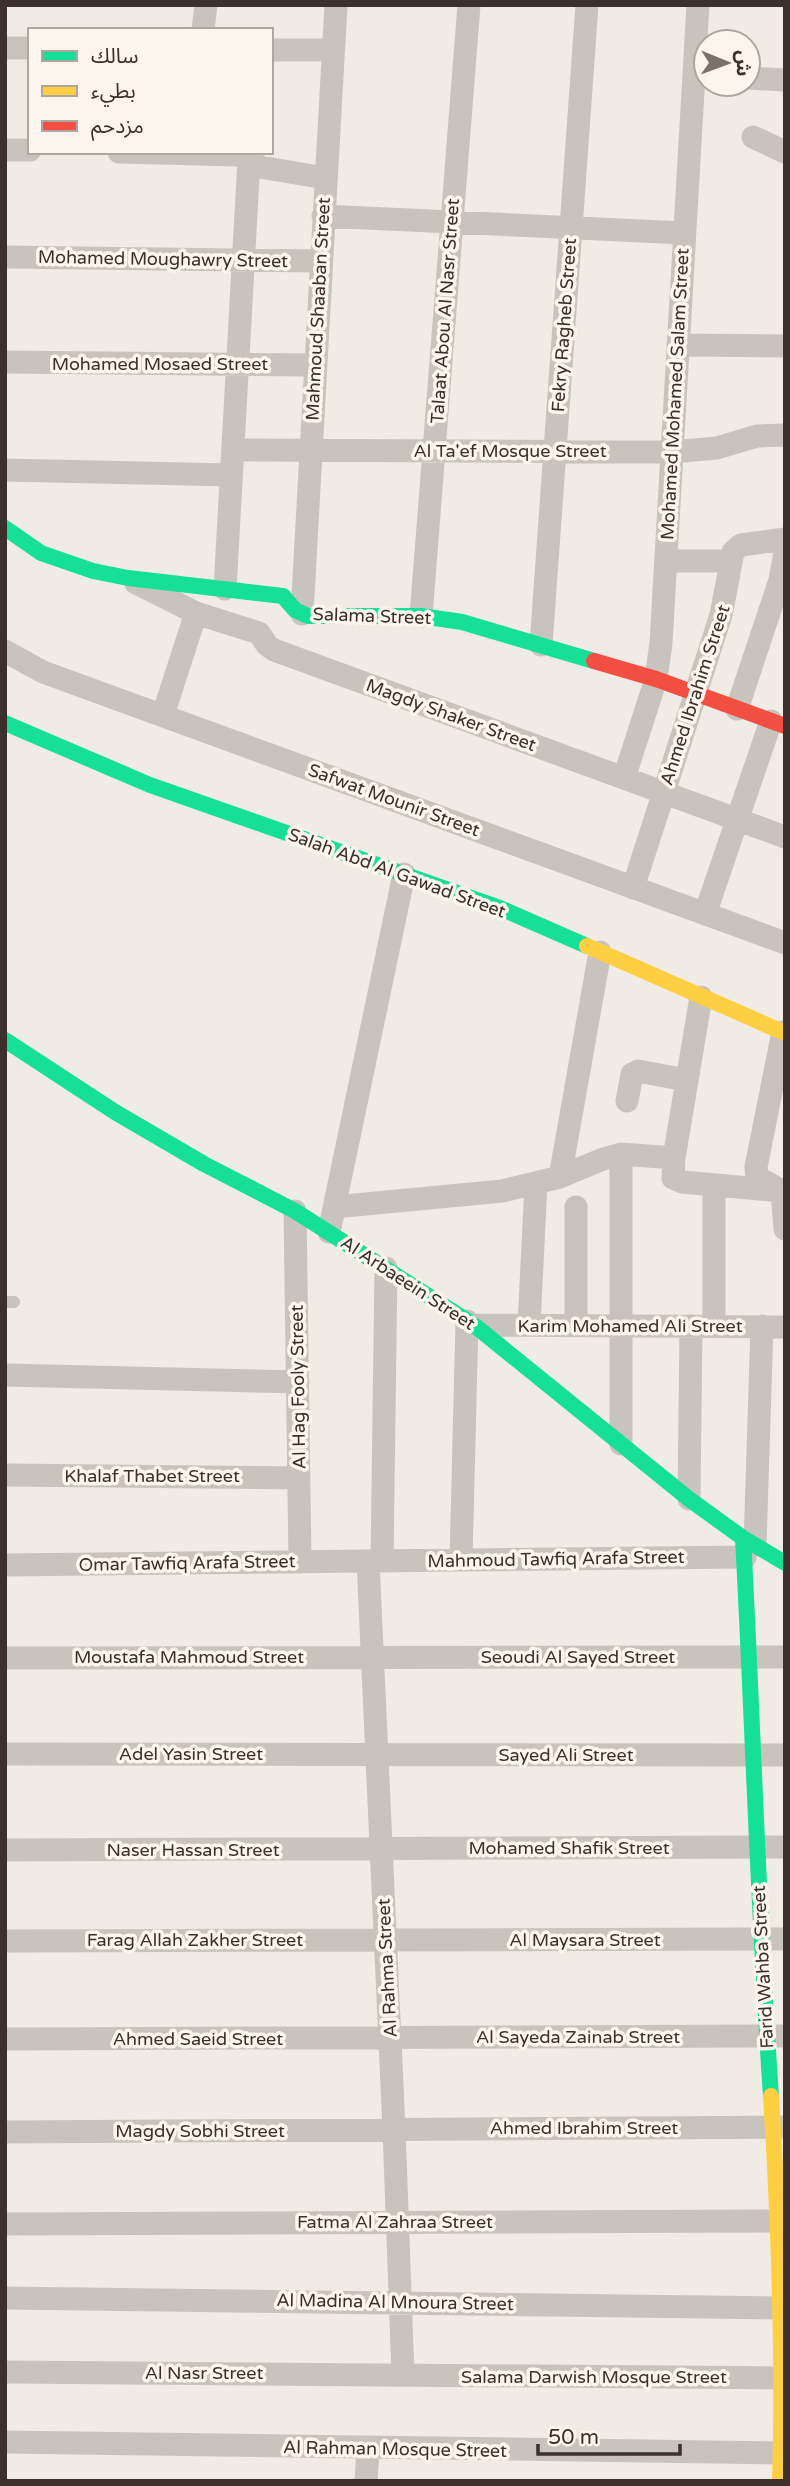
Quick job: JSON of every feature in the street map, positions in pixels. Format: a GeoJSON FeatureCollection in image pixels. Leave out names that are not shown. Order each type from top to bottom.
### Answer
{"type":"FeatureCollection","features":[{"type":"Feature","properties":{"kind":"street"},"geometry":{"type":"LineString","coordinates":[[203,28],[206,5]]}},
{"type":"Feature","properties":{"kind":"street","name":"Mahmoud Shaaban Street"},"geometry":{"type":"LineString","coordinates":[[302,614],[336,5]]}},
{"type":"Feature","properties":{"kind":"street","name":"Talaat Abou Al Nasr Street"},"geometry":{"type":"LineString","coordinates":[[421,616],[468,5]]}},
{"type":"Feature","properties":{"kind":"street","name":"Fekry Ragheb Street"},"geometry":{"type":"LineString","coordinates":[[541,645],[587,5]]}},
{"type":"Feature","properties":{"kind":"street","name":"Mohamed Mohamed Salam Street"},"geometry":{"type":"LineString","coordinates":[[698,5],[699,28]]}},
{"type":"Feature","properties":{"kind":"street"},"geometry":{"type":"LineString","coordinates":[[5,48],[28,48]]}},
{"type":"Feature","properties":{"kind":"street"},"geometry":{"type":"LineString","coordinates":[[273,50],[333,50]]}},
{"type":"Feature","properties":{"kind":"street"},"geometry":{"type":"LineString","coordinates":[[762,79],[785,80]]}},
{"type":"Feature","properties":{"kind":"street","name":"Mohamed Mohamed Salam Street"},"geometry":{"type":"LineString","coordinates":[[624,778],[656,679],[661,643],[684,233],[698,98]]}},
{"type":"Feature","properties":{"kind":"street"},"geometry":{"type":"LineString","coordinates":[[753,137],[785,152]]}},
{"type":"Feature","properties":{"kind":"street"},"geometry":{"type":"LineString","coordinates":[[5,150],[28,150]]}},
{"type":"Feature","properties":{"kind":"street"},"geometry":{"type":"LineString","coordinates":[[198,154],[237,155],[260,167],[326,178]]}},
{"type":"Feature","properties":{"kind":"street"},"geometry":{"type":"LineString","coordinates":[[225,589],[249,160]]}},
{"type":"Feature","properties":{"kind":"street"},"geometry":{"type":"LineString","coordinates":[[323,216],[684,233]]}},
{"type":"Feature","properties":{"kind":"street","name":"Mohamed Moughawry Street"},"geometry":{"type":"LineString","coordinates":[[5,257],[321,261]]}},
{"type":"Feature","properties":{"kind":"street"},"geometry":{"type":"LineString","coordinates":[[678,345],[785,346]]}},
{"type":"Feature","properties":{"kind":"street","name":"Mohamed Mosaed Street"},"geometry":{"type":"LineString","coordinates":[[5,362],[315,365]]}},
{"type":"Feature","properties":{"kind":"street","name":"Al Ta'ef Mosque Street"},"geometry":{"type":"LineString","coordinates":[[233,450],[671,452],[717,448],[757,436],[785,435]]}},
{"type":"Feature","properties":{"kind":"street"},"geometry":{"type":"LineString","coordinates":[[5,470],[231,475]]}},
{"type":"Feature","properties":{"kind":"street","name":"Salama Street"},"geometry":{"type":"LineString","coordinates":[[5,528],[41,553],[66,563],[128,578],[283,596],[295,610],[315,617],[421,616],[462,622],[656,679],[778,724]]}},
{"type":"Feature","properties":{"kind":"street"},"geometry":{"type":"LineString","coordinates":[[666,561],[731,561],[733,552],[741,545],[785,539]]}},
{"type":"Feature","properties":{"kind":"street"},"geometry":{"type":"LineString","coordinates":[[737,709],[779,580],[785,552]]}},
{"type":"Feature","properties":{"kind":"street","name":"Ahmed Ibrahim Street"},"geometry":{"type":"LineString","coordinates":[[633,888],[725,602],[731,561]]}},
{"type":"Feature","properties":{"kind":"street","name":"Magdy Shaker Street"},"geometry":{"type":"LineString","coordinates":[[128,578],[172,603],[259,633],[274,650],[785,837]]}},
{"type":"Feature","properties":{"kind":"street"},"geometry":{"type":"LineString","coordinates":[[163,715],[196,613]]}},
{"type":"Feature","properties":{"kind":"street","name":"Safwat Mounir Street"},"geometry":{"type":"LineString","coordinates":[[5,651],[43,671],[785,943]]}},
{"type":"Feature","properties":{"kind":"street","name":"Salah Abd Al Gawad Street"},"geometry":{"type":"LineString","coordinates":[[5,723],[150,785],[500,908],[784,1033]]}},
{"type":"Feature","properties":{"kind":"street"},"geometry":{"type":"LineString","coordinates":[[705,914],[737,820],[778,724]]}},
{"type":"Feature","properties":{"kind":"street"},"geometry":{"type":"LineString","coordinates":[[329,1232],[404,874]]}},
{"type":"Feature","properties":{"kind":"street"},"geometry":{"type":"LineString","coordinates":[[559,1177],[600,952]]}},
{"type":"Feature","properties":{"kind":"street"},"geometry":{"type":"LineString","coordinates":[[701,997],[686,1080],[673,1178],[676,1181],[782,1191]]}},
{"type":"Feature","properties":{"kind":"street"},"geometry":{"type":"LineString","coordinates":[[782,1191],[757,1177],[756,1167],[784,1033]]}},
{"type":"Feature","properties":{"kind":"street","name":"Al Arbaeein Street"},"geometry":{"type":"LineString","coordinates":[[5,1040],[115,1112],[204,1164],[295,1211],[471,1323],[748,1547],[785,1563]]}},
{"type":"Feature","properties":{"kind":"street"},"geometry":{"type":"LineString","coordinates":[[627,1101],[632,1074],[638,1071],[686,1080]]}},
{"type":"Feature","properties":{"kind":"street"},"geometry":{"type":"LineString","coordinates":[[334,1208],[502,1191],[559,1177],[603,1158],[621,1154],[674,1158]]}},
{"type":"Feature","properties":{"kind":"street"},"geometry":{"type":"LineString","coordinates":[[621,1154],[621,1444]]}},
{"type":"Feature","properties":{"kind":"street"},"geometry":{"type":"LineString","coordinates":[[529,1325],[536,1184]]}},
{"type":"Feature","properties":{"kind":"street"},"geometry":{"type":"LineString","coordinates":[[689,1499],[713,1185]]}},
{"type":"Feature","properties":{"kind":"street"},"geometry":{"type":"LineString","coordinates":[[782,1191],[785,1229]]}},
{"type":"Feature","properties":{"kind":"street"},"geometry":{"type":"LineString","coordinates":[[576,1207],[576,1326]]}},
{"type":"Feature","properties":{"kind":"street","name":"Al Hag Fooly Street"},"geometry":{"type":"LineString","coordinates":[[295,1211],[300,1562]]}},
{"type":"Feature","properties":{"kind":"street","name":"Al Rahma Street"},"geometry":{"type":"LineString","coordinates":[[386,1268],[372,1657],[403,2375]]}},
{"type":"Feature","properties":{"kind":"street"},"geometry":{"type":"LineString","coordinates":[[461,1560],[471,1323]]}},
{"type":"Feature","properties":{"kind":"street","name":"Karim Mohamed Ali Street"},"geometry":{"type":"LineString","coordinates":[[471,1323],[774,1327]]}},
{"type":"Feature","properties":{"kind":"street"},"geometry":{"type":"LineString","coordinates":[[748,1547],[774,1327]]}},
{"type":"Feature","properties":{"kind":"street"},"geometry":{"type":"LineString","coordinates":[[5,1375],[298,1382]]}},
{"type":"Feature","properties":{"kind":"street","name":"Khalaf Thabet Street"},"geometry":{"type":"LineString","coordinates":[[5,1475],[299,1478]]}},
{"type":"Feature","properties":{"kind":"street","name":"Mahmoud Tawfiq Arafa Street"},"geometry":{"type":"LineString","coordinates":[[375,1561],[461,1560],[748,1547]]}},
{"type":"Feature","properties":{"kind":"street","name":"Farid Wahba Street"},"geometry":{"type":"LineString","coordinates":[[748,1547],[760,1939],[775,2036],[779,2127],[784,2378],[780,2481]]}},
{"type":"Feature","properties":{"kind":"street","name":"Omar Tawfiq Arafa Street"},"geometry":{"type":"LineString","coordinates":[[5,1565],[375,1561]]}},
{"type":"Feature","properties":{"kind":"street","name":"Seoudi Al Sayed Street"},"geometry":{"type":"LineString","coordinates":[[372,1657],[785,1657]]}},
{"type":"Feature","properties":{"kind":"street","name":"Moustafa Mahmoud Street"},"geometry":{"type":"LineString","coordinates":[[5,1658],[372,1657]]}},
{"type":"Feature","properties":{"kind":"street","name":"Adel Yasin Street"},"geometry":{"type":"LineString","coordinates":[[5,1754],[377,1755]]}},
{"type":"Feature","properties":{"kind":"street","name":"Sayed Ali Street"},"geometry":{"type":"LineString","coordinates":[[377,1755],[785,1755]]}},
{"type":"Feature","properties":{"kind":"street","name":"Mohamed Shafik Street"},"geometry":{"type":"LineString","coordinates":[[381,1849],[785,1847]]}},
{"type":"Feature","properties":{"kind":"street","name":"Naser Hassan Street"},"geometry":{"type":"LineString","coordinates":[[5,1850],[381,1849]]}},
{"type":"Feature","properties":{"kind":"street","name":"Al Maysara Street"},"geometry":{"type":"LineString","coordinates":[[386,1940],[785,1939]]}},
{"type":"Feature","properties":{"kind":"street","name":"Farag Allah Zakher Street"},"geometry":{"type":"LineString","coordinates":[[5,1941],[386,1940]]}},
{"type":"Feature","properties":{"kind":"street","name":"Al Sayeda Zainab Street"},"geometry":{"type":"LineString","coordinates":[[390,2038],[775,2036]]}},
{"type":"Feature","properties":{"kind":"street","name":"Ahmed Saeid Street"},"geometry":{"type":"LineString","coordinates":[[5,2039],[390,2038]]}},
{"type":"Feature","properties":{"kind":"street","name":"Ahmed Ibrahim Street"},"geometry":{"type":"LineString","coordinates":[[394,2129],[779,2127]]}},
{"type":"Feature","properties":{"kind":"street","name":"Magdy Sobhi Street"},"geometry":{"type":"LineString","coordinates":[[5,2132],[394,2129]]}},
{"type":"Feature","properties":{"kind":"street","name":"Fatma Al Zahraa Street"},"geometry":{"type":"LineString","coordinates":[[5,2224],[782,2221]]}},
{"type":"Feature","properties":{"kind":"street","name":"Al Madina Al Mnoura Street"},"geometry":{"type":"LineString","coordinates":[[5,2298],[783,2308]]}},
{"type":"Feature","properties":{"kind":"street","name":"Al Nasr Street"},"geometry":{"type":"LineString","coordinates":[[5,2372],[403,2375]]}},
{"type":"Feature","properties":{"kind":"street","name":"Salama Darwish Mosque Street"},"geometry":{"type":"LineString","coordinates":[[403,2375],[784,2378]]}},
{"type":"Feature","properties":{"kind":"street","name":"Al Rahman Mosque Street"},"geometry":{"type":"LineString","coordinates":[[5,2442],[783,2453]]}},
{"type":"Feature","properties":{"kind":"street"},"geometry":{"type":"LineString","coordinates":[[366,2481],[368,2449]]}},
{"type":"Feature","properties":{"kind":"traffic: fast"},"geometry":{"type":"LineString","coordinates":[[5,528],[41,553],[93,571],[128,578],[283,596],[295,610],[308,616],[421,616],[462,622],[594,661]]}},
{"type":"Feature","properties":{"kind":"traffic: fast"},"geometry":{"type":"LineString","coordinates":[[5,723],[150,785],[500,908],[587,946]]}},
{"type":"Feature","properties":{"kind":"traffic: fast"},"geometry":{"type":"LineString","coordinates":[[5,1040],[115,1112],[204,1164],[295,1211],[474,1325],[689,1499],[743,1538],[785,1563]]}},
{"type":"Feature","properties":{"kind":"traffic: fast"},"geometry":{"type":"LineString","coordinates":[[743,1538],[771,2096]]}},
{"type":"Feature","properties":{"kind":"traffic: slow"},"geometry":{"type":"LineString","coordinates":[[587,946],[785,1033]]}},
{"type":"Feature","properties":{"kind":"traffic: slow"},"geometry":{"type":"LineString","coordinates":[[771,2096],[780,2288],[780,2481]]}},
{"type":"Feature","properties":{"kind":"traffic: jam"},"geometry":{"type":"LineString","coordinates":[[594,661],[656,679],[785,726]]}}]}
